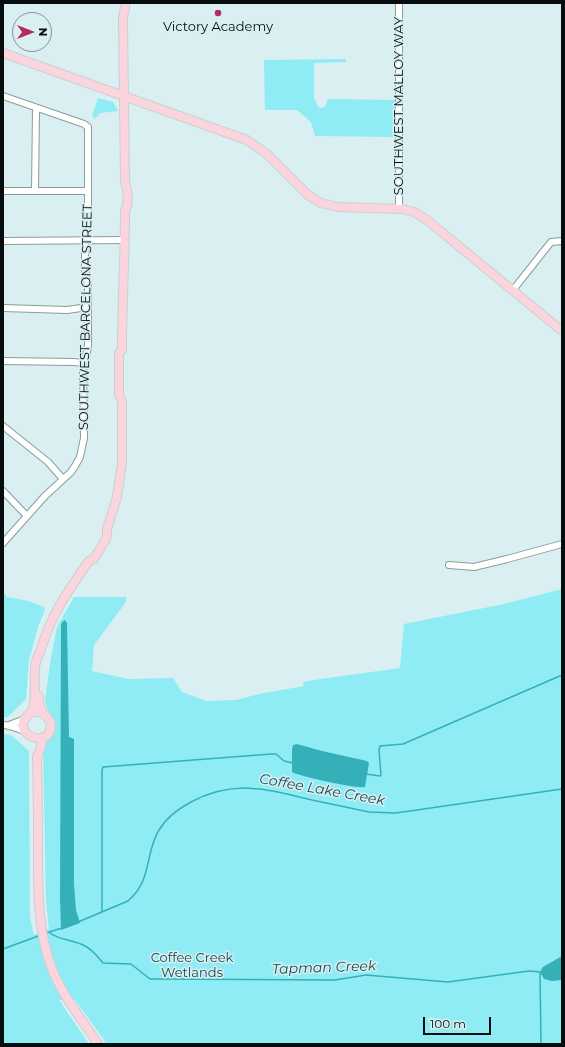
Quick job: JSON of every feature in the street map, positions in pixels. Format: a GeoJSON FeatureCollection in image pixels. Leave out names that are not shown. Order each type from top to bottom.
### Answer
{"type":"FeatureCollection","features":[{"type":"Feature","properties":{"kind":"main road"},"geometry":{"type":"LineString","coordinates":[[38,756],[35,753],[34,744],[31,738],[25,732],[23,724],[35,703],[38,656],[58,607],[69,588],[89,561],[94,559],[107,534],[121,476],[122,401],[124,396],[124,354],[122,350],[125,211],[127,208],[127,188],[125,182],[123,18],[126,3]]}},
{"type":"Feature","properties":{"kind":"main road"},"geometry":{"type":"LineString","coordinates":[[3,53],[247,140],[267,154],[308,196],[322,203],[338,207],[399,208],[412,211],[427,220],[562,331]]}},
{"type":"Feature","properties":{"kind":"main road"},"geometry":{"type":"LineString","coordinates":[[31,738],[43,738],[48,734],[51,726],[49,718],[43,713],[39,703],[43,657],[40,652]]}},
{"type":"Feature","properties":{"kind":"main road"},"geometry":{"type":"LineString","coordinates":[[28,716],[37,712],[43,713]]}},
{"type":"Feature","properties":{"kind":"main road"},"geometry":{"type":"LineString","coordinates":[[43,738],[38,756],[38,893],[39,914],[43,939],[50,964],[60,987],[98,1044]]}},
{"type":"Feature","properties":{"kind":"street","name":"SOUTHWEST MALLOY WAY"},"geometry":{"type":"LineString","coordinates":[[399,3],[399,208]]}},
{"type":"Feature","properties":{"kind":"street"},"geometry":{"type":"LineString","coordinates":[[3,96],[36,108],[35,191]]}},
{"type":"Feature","properties":{"kind":"street","name":"SOUTHWEST BARCELONA STREET"},"geometry":{"type":"LineString","coordinates":[[3,543],[45,496],[75,466],[83,446],[83,363],[88,344],[88,286],[85,269],[85,240],[88,216],[88,132],[86,125],[36,108]]}},
{"type":"Feature","properties":{"kind":"street"},"geometry":{"type":"LineString","coordinates":[[3,191],[88,190]]}},
{"type":"Feature","properties":{"kind":"street"},"geometry":{"type":"LineString","coordinates":[[3,241],[125,240]]}},
{"type":"Feature","properties":{"kind":"street"},"geometry":{"type":"LineString","coordinates":[[512,290],[551,242],[562,241]]}},
{"type":"Feature","properties":{"kind":"street"},"geometry":{"type":"LineString","coordinates":[[3,308],[67,310],[88,307]]}},
{"type":"Feature","properties":{"kind":"street"},"geometry":{"type":"LineString","coordinates":[[3,361],[83,363]]}},
{"type":"Feature","properties":{"kind":"street"},"geometry":{"type":"LineString","coordinates":[[3,426],[48,462],[63,478]]}},
{"type":"Feature","properties":{"kind":"street"},"geometry":{"type":"LineString","coordinates":[[3,491],[27,516]]}},
{"type":"Feature","properties":{"kind":"street"},"geometry":{"type":"LineString","coordinates":[[449,565],[474,566],[507,559],[562,544]]}},
{"type":"Feature","properties":{"kind":"street"},"geometry":{"type":"LineString","coordinates":[[6,725],[28,716]]}},
{"type":"Feature","properties":{"kind":"street"},"geometry":{"type":"LineString","coordinates":[[6,725],[25,732]]}},
{"type":"Feature","properties":{"kind":"green space"},"geometry":{"type":"Polygon","coordinates":[[[346,59],[346,62],[314,63],[314,98],[319,108],[325,107],[328,99],[395,100],[394,137],[315,136],[311,122],[297,110],[265,110],[264,60],[346,59]]]}},
{"type":"Feature","properties":{"kind":"green space"},"geometry":{"type":"Polygon","coordinates":[[[98,98],[113,102],[118,111],[100,113],[95,119],[92,116],[98,98]]]}},
{"type":"Feature","properties":{"kind":"green space","name":"Coffee Creek Wetlands"},"geometry":{"type":"Polygon","coordinates":[[[562,589],[562,1044],[106,1044],[75,1000],[59,1000],[89,1044],[3,1044],[3,734],[11,735],[29,751],[30,918],[34,935],[49,929],[46,901],[43,749],[54,723],[45,700],[57,627],[74,597],[126,597],[126,602],[94,645],[92,671],[128,679],[173,678],[182,692],[206,701],[236,700],[259,694],[304,686],[303,682],[400,668],[404,624],[504,604],[562,589]]]}},
{"type":"Feature","properties":{"kind":"green space"},"geometry":{"type":"Polygon","coordinates":[[[3,594],[6,594],[6,597],[25,600],[39,605],[44,607],[45,610],[38,627],[29,660],[26,699],[8,717],[3,717],[3,594]]]}},
{"type":"Feature","properties":{"kind":"shaded area"},"geometry":{"type":"Polygon","coordinates":[[[65,620],[67,623],[69,737],[74,739],[74,884],[76,910],[80,923],[61,930],[61,625],[65,620]]]}},
{"type":"Feature","properties":{"kind":"shaded area"},"geometry":{"type":"Polygon","coordinates":[[[297,744],[367,761],[369,763],[365,787],[329,782],[292,772],[292,750],[293,745],[297,744]]]}},
{"type":"Feature","properties":{"kind":"shaded area"},"geometry":{"type":"Polygon","coordinates":[[[562,956],[562,980],[552,981],[544,979],[540,972],[543,967],[562,956]]]}},
{"type":"Feature","properties":{"kind":"waterway"},"geometry":{"type":"LineString","coordinates":[[366,774],[381,775],[380,746],[403,744],[562,675]]}},
{"type":"Feature","properties":{"kind":"waterway"},"geometry":{"type":"LineString","coordinates":[[102,912],[103,767],[271,754],[276,754],[284,761],[293,763]]}},
{"type":"Feature","properties":{"kind":"waterway","name":"Coffee Lake Creek"},"geometry":{"type":"LineString","coordinates":[[78,922],[128,901],[136,893],[141,884],[145,875],[154,839],[165,821],[191,802],[222,790],[251,788],[281,792],[369,812],[396,813],[562,789]]}},
{"type":"Feature","properties":{"kind":"waterway","name":"Coffee Lake Creek"},"geometry":{"type":"LineString","coordinates":[[46,933],[62,928]]}},
{"type":"Feature","properties":{"kind":"waterway","name":"Tapman Creek"},"geometry":{"type":"LineString","coordinates":[[50,933],[88,947],[103,963],[131,964],[150,979],[335,980],[366,975],[448,982],[529,971],[540,972],[541,1044]]}},
{"type":"Feature","properties":{"kind":"waterway","name":"Coffee Lake Creek"},"geometry":{"type":"LineString","coordinates":[[3,949],[41,935]]}},
{"type":"Feature","properties":{"kind":"place","name":"Victory Academy"},"geometry":{"type":"Point","coordinates":[218,13]}}]}
